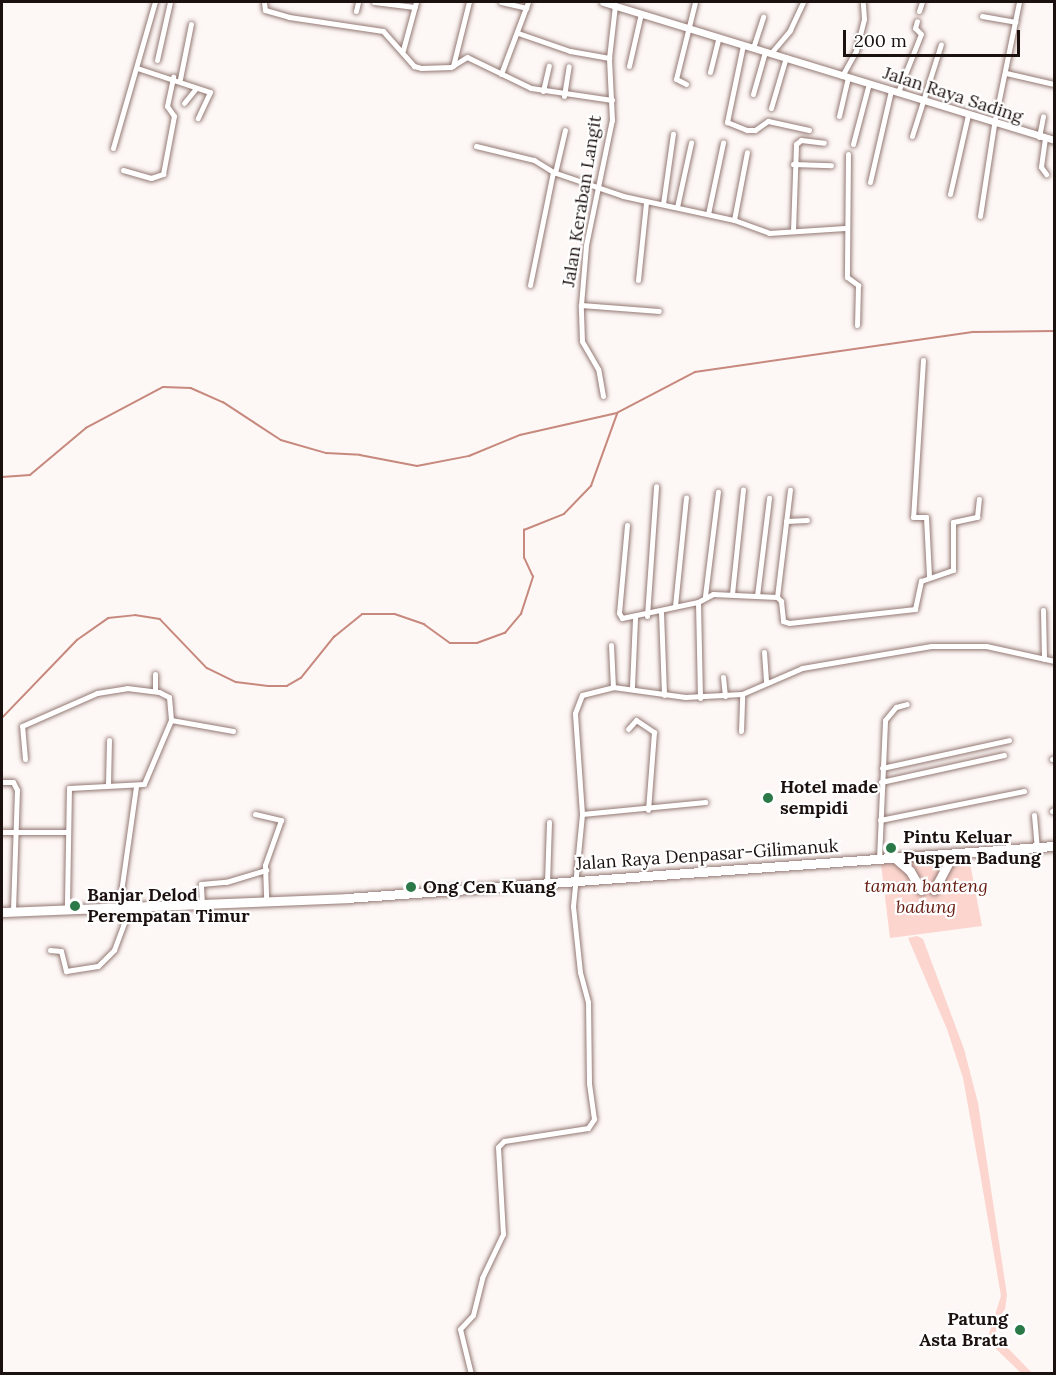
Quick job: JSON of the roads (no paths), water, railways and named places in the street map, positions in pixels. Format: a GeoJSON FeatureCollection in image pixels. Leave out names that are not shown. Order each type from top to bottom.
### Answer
{"type":"FeatureCollection","features":[{"type":"Feature","properties":{"kind":"highway","name":"Jalan Raya Denpasar-Gilimanuk"},"geometry":{"type":"LineString","coordinates":[[2,912],[266,901],[1054,846]]}},
{"type":"Feature","properties":{"kind":"highway"},"geometry":{"type":"LineString","coordinates":[[934,890],[949,862],[965,852]]}},
{"type":"Feature","properties":{"kind":"highway"},"geometry":{"type":"LineString","coordinates":[[894,857],[910,871],[921,890]]}},
{"type":"Feature","properties":{"kind":"street"},"geometry":{"type":"LineString","coordinates":[[113,148],[155,2]]}},
{"type":"Feature","properties":{"kind":"street"},"geometry":{"type":"LineString","coordinates":[[157,60],[170,2]]}},
{"type":"Feature","properties":{"kind":"street"},"geometry":{"type":"LineString","coordinates":[[264,2],[265,10],[289,17],[383,31],[403,50],[414,66],[453,66],[468,57],[501,74],[543,91],[564,96],[612,101]]}},
{"type":"Feature","properties":{"kind":"street"},"geometry":{"type":"LineString","coordinates":[[356,11],[358,2]]}},
{"type":"Feature","properties":{"kind":"street"},"geometry":{"type":"LineString","coordinates":[[453,66],[469,2]]}},
{"type":"Feature","properties":{"kind":"street"},"geometry":{"type":"LineString","coordinates":[[501,2],[527,5],[501,74]]}},
{"type":"Feature","properties":{"kind":"street","name":"Jalan Raya Sading"},"geometry":{"type":"LineString","coordinates":[[603,2],[921,99],[994,124],[1054,140]]}},
{"type":"Feature","properties":{"kind":"street"},"geometry":{"type":"LineString","coordinates":[[686,84],[676,79],[695,2]]}},
{"type":"Feature","properties":{"kind":"street"},"geometry":{"type":"LineString","coordinates":[[753,94],[768,52],[790,30],[803,2]]}},
{"type":"Feature","properties":{"kind":"street"},"geometry":{"type":"LineString","coordinates":[[919,11],[922,2]]}},
{"type":"Feature","properties":{"kind":"street"},"geometry":{"type":"LineString","coordinates":[[980,216],[994,124],[1019,2]]}},
{"type":"Feature","properties":{"kind":"street"},"geometry":{"type":"LineString","coordinates":[[839,116],[845,77],[864,19],[863,3]]}},
{"type":"Feature","properties":{"kind":"street"},"geometry":{"type":"LineString","coordinates":[[374,4],[415,4],[403,50]]}},
{"type":"Feature","properties":{"kind":"street","name":"Jalan Keraban Langit"},"geometry":{"type":"LineString","coordinates":[[603,396],[598,369],[582,341],[581,305],[586,245],[612,110],[609,58],[613,4]]}},
{"type":"Feature","properties":{"kind":"street"},"geometry":{"type":"LineString","coordinates":[[629,66],[641,13]]}},
{"type":"Feature","properties":{"kind":"street"},"geometry":{"type":"LineString","coordinates":[[982,16],[1015,22]]}},
{"type":"Feature","properties":{"kind":"street"},"geometry":{"type":"LineString","coordinates":[[753,48],[763,17]]}},
{"type":"Feature","properties":{"kind":"street"},"geometry":{"type":"LineString","coordinates":[[870,182],[894,91],[921,34],[915,28],[917,21]]}},
{"type":"Feature","properties":{"kind":"street"},"geometry":{"type":"LineString","coordinates":[[123,170],[151,178],[163,174],[174,116],[167,106],[191,24]]}},
{"type":"Feature","properties":{"kind":"street"},"geometry":{"type":"LineString","coordinates":[[518,33],[570,51],[609,58]]}},
{"type":"Feature","properties":{"kind":"street"},"geometry":{"type":"LineString","coordinates":[[710,72],[719,37]]}},
{"type":"Feature","properties":{"kind":"street"},"geometry":{"type":"LineString","coordinates":[[912,136],[921,99],[942,44]]}},
{"type":"Feature","properties":{"kind":"street"},"geometry":{"type":"LineString","coordinates":[[743,45],[727,123],[747,130],[755,130],[768,121],[809,130]]}},
{"type":"Feature","properties":{"kind":"street"},"geometry":{"type":"LineString","coordinates":[[771,108],[786,57]]}},
{"type":"Feature","properties":{"kind":"street"},"geometry":{"type":"LineString","coordinates":[[543,91],[549,66]]}},
{"type":"Feature","properties":{"kind":"street"},"geometry":{"type":"LineString","coordinates":[[564,96],[569,66]]}},
{"type":"Feature","properties":{"kind":"street"},"geometry":{"type":"LineString","coordinates":[[137,68],[177,78],[210,92],[198,118]]}},
{"type":"Feature","properties":{"kind":"street"},"geometry":{"type":"LineString","coordinates":[[1006,73],[1054,84]]}},
{"type":"Feature","properties":{"kind":"street"},"geometry":{"type":"LineString","coordinates":[[854,144],[869,83]]}},
{"type":"Feature","properties":{"kind":"street"},"geometry":{"type":"LineString","coordinates":[[184,103],[196,88]]}},
{"type":"Feature","properties":{"kind":"street"},"geometry":{"type":"LineString","coordinates":[[950,194],[968,115]]}},
{"type":"Feature","properties":{"kind":"street"},"geometry":{"type":"LineString","coordinates":[[1043,116],[1041,167],[1046,174]]}},
{"type":"Feature","properties":{"kind":"street"},"geometry":{"type":"LineString","coordinates":[[530,285],[564,130]]}},
{"type":"Feature","properties":{"kind":"street"},"geometry":{"type":"LineString","coordinates":[[663,204],[673,134]]}},
{"type":"Feature","properties":{"kind":"street"},"geometry":{"type":"LineString","coordinates":[[793,231],[793,164],[797,142],[824,143]]}},
{"type":"Feature","properties":{"kind":"street"},"geometry":{"type":"LineString","coordinates":[[677,207],[691,143]]}},
{"type":"Feature","properties":{"kind":"street"},"geometry":{"type":"LineString","coordinates":[[708,213],[723,143]]}},
{"type":"Feature","properties":{"kind":"street"},"geometry":{"type":"LineString","coordinates":[[476,146],[534,160],[554,172],[646,203],[708,213],[769,233],[845,228]]}},
{"type":"Feature","properties":{"kind":"street"},"geometry":{"type":"LineString","coordinates":[[734,220],[747,152]]}},
{"type":"Feature","properties":{"kind":"street"},"geometry":{"type":"LineString","coordinates":[[848,154],[845,228],[847,279],[858,285],[857,325]]}},
{"type":"Feature","properties":{"kind":"street"},"geometry":{"type":"LineString","coordinates":[[793,164],[831,165]]}},
{"type":"Feature","properties":{"kind":"street"},"geometry":{"type":"LineString","coordinates":[[638,280],[646,203]]}},
{"type":"Feature","properties":{"kind":"street"},"geometry":{"type":"LineString","coordinates":[[581,305],[659,311]]}},
{"type":"Feature","properties":{"kind":"street"},"geometry":{"type":"LineString","coordinates":[[923,360],[913,518],[926,517],[929,577]]}},
{"type":"Feature","properties":{"kind":"street"},"geometry":{"type":"LineString","coordinates":[[646,616],[656,486]]}},
{"type":"Feature","properties":{"kind":"street"},"geometry":{"type":"LineString","coordinates":[[732,594],[743,490]]}},
{"type":"Feature","properties":{"kind":"street"},"geometry":{"type":"LineString","coordinates":[[790,490],[779,599],[783,621],[789,623],[906,610],[919,605],[919,584],[929,577],[953,570],[953,522],[977,517],[979,499]]}},
{"type":"Feature","properties":{"kind":"street"},"geometry":{"type":"LineString","coordinates":[[705,596],[718,492]]}},
{"type":"Feature","properties":{"kind":"street"},"geometry":{"type":"LineString","coordinates":[[675,606],[686,498]]}},
{"type":"Feature","properties":{"kind":"street"},"geometry":{"type":"LineString","coordinates":[[757,596],[769,498]]}},
{"type":"Feature","properties":{"kind":"street"},"geometry":{"type":"LineString","coordinates":[[786,521],[807,520]]}},
{"type":"Feature","properties":{"kind":"street"},"geometry":{"type":"LineString","coordinates":[[627,525],[620,613],[622,618],[646,616],[675,606],[698,602],[705,596],[732,594],[779,599]]}},
{"type":"Feature","properties":{"kind":"street"},"geometry":{"type":"LineString","coordinates":[[698,602],[700,698]]}},
{"type":"Feature","properties":{"kind":"street"},"geometry":{"type":"LineString","coordinates":[[1044,610],[1044,659]]}},
{"type":"Feature","properties":{"kind":"street"},"geometry":{"type":"LineString","coordinates":[[661,612],[664,695]]}},
{"type":"Feature","properties":{"kind":"street"},"geometry":{"type":"LineString","coordinates":[[632,687],[635,617]]}},
{"type":"Feature","properties":{"kind":"street"},"geometry":{"type":"LineString","coordinates":[[611,645],[613,687]]}},
{"type":"Feature","properties":{"kind":"street"},"geometry":{"type":"LineString","coordinates":[[471,1374],[460,1329],[473,1315],[482,1278],[503,1234],[498,1148],[504,1141],[588,1128],[594,1119],[589,1083],[588,1002],[575,940],[575,881],[582,814],[576,704],[587,691],[613,687],[632,687],[664,695],[700,698],[742,694],[766,683],[838,660],[931,646],[986,646],[1054,661]]}},
{"type":"Feature","properties":{"kind":"street"},"geometry":{"type":"LineString","coordinates":[[764,652],[766,683]]}},
{"type":"Feature","properties":{"kind":"street"},"geometry":{"type":"LineString","coordinates":[[154,691],[155,674]]}},
{"type":"Feature","properties":{"kind":"street"},"geometry":{"type":"LineString","coordinates":[[723,677],[725,696]]}},
{"type":"Feature","properties":{"kind":"street"},"geometry":{"type":"LineString","coordinates":[[25,759],[22,726],[111,690],[154,691],[169,698],[171,720],[144,784],[136,787],[108,784],[69,788],[67,909]]}},
{"type":"Feature","properties":{"kind":"street"},"geometry":{"type":"LineString","coordinates":[[741,731],[742,694]]}},
{"type":"Feature","properties":{"kind":"street"},"geometry":{"type":"LineString","coordinates":[[879,859],[885,720],[896,707],[907,704]]}},
{"type":"Feature","properties":{"kind":"street"},"geometry":{"type":"LineString","coordinates":[[171,720],[233,731]]}},
{"type":"Feature","properties":{"kind":"street"},"geometry":{"type":"LineString","coordinates":[[628,729],[638,720],[654,732],[648,810]]}},
{"type":"Feature","properties":{"kind":"street"},"geometry":{"type":"LineString","coordinates":[[108,784],[109,740]]}},
{"type":"Feature","properties":{"kind":"street"},"geometry":{"type":"LineString","coordinates":[[882,768],[1009,740]]}},
{"type":"Feature","properties":{"kind":"street"},"geometry":{"type":"LineString","coordinates":[[882,782],[1005,755]]}},
{"type":"Feature","properties":{"kind":"street"},"geometry":{"type":"LineString","coordinates":[[2,782],[16,786],[13,912]]}},
{"type":"Feature","properties":{"kind":"street"},"geometry":{"type":"LineString","coordinates":[[119,906],[136,787]]}},
{"type":"Feature","properties":{"kind":"street"},"geometry":{"type":"LineString","coordinates":[[880,820],[1024,791]]}},
{"type":"Feature","properties":{"kind":"street"},"geometry":{"type":"LineString","coordinates":[[582,814],[648,810],[705,802]]}},
{"type":"Feature","properties":{"kind":"street"},"geometry":{"type":"LineString","coordinates":[[255,814],[281,820],[269,849],[266,901]]}},
{"type":"Feature","properties":{"kind":"street"},"geometry":{"type":"LineString","coordinates":[[1034,815],[1037,848]]}},
{"type":"Feature","properties":{"kind":"street"},"geometry":{"type":"LineString","coordinates":[[547,883],[549,822]]}},
{"type":"Feature","properties":{"kind":"street"},"geometry":{"type":"LineString","coordinates":[[2,832],[68,832]]}},
{"type":"Feature","properties":{"kind":"street"},"geometry":{"type":"LineString","coordinates":[[202,905],[201,884],[226,882],[266,870]]}},
{"type":"Feature","properties":{"kind":"street"},"geometry":{"type":"LineString","coordinates":[[50,950],[61,951],[66,971],[98,966],[114,950],[131,906]]}},
{"type":"Feature","properties":{"kind":"waterway"},"geometry":{"type":"LineString","coordinates":[[2,477],[30,475],[86,428],[163,387],[191,388],[223,402],[281,440],[326,453],[360,455],[417,466],[469,456],[520,435],[617,413],[695,372],[974,332],[1054,331]]}},
{"type":"Feature","properties":{"kind":"waterway"},"geometry":{"type":"LineString","coordinates":[[2,718],[77,640],[108,618],[135,615],[160,619],[207,668],[236,682],[268,686],[287,686],[301,678],[334,637],[362,614],[395,614],[424,624],[450,643],[477,643],[505,633],[521,614],[533,577],[524,558],[524,530],[564,514],[591,486],[617,414]]}},
{"type":"Feature","properties":{"kind":"place","name":"Hotel made sempidi"},"geometry":{"type":"Point","coordinates":[768,798]}},
{"type":"Feature","properties":{"kind":"place","name":"Pintu Keluar Puspem Badung"},"geometry":{"type":"Point","coordinates":[891,848]}},
{"type":"Feature","properties":{"kind":"place","name":"Ong Cen Kuang"},"geometry":{"type":"Point","coordinates":[411,887]}},
{"type":"Feature","properties":{"kind":"place","name":"Banjar Delod Perempatan Timur"},"geometry":{"type":"Point","coordinates":[75,906]}},
{"type":"Feature","properties":{"kind":"place","name":"Patung Asta Brata"},"geometry":{"type":"Point","coordinates":[1020,1330]}},
{"type":"Feature","properties":{"kind":"park label","name":"taman banteng badung"},"geometry":{"type":"Point","coordinates":[926,897]}}]}
